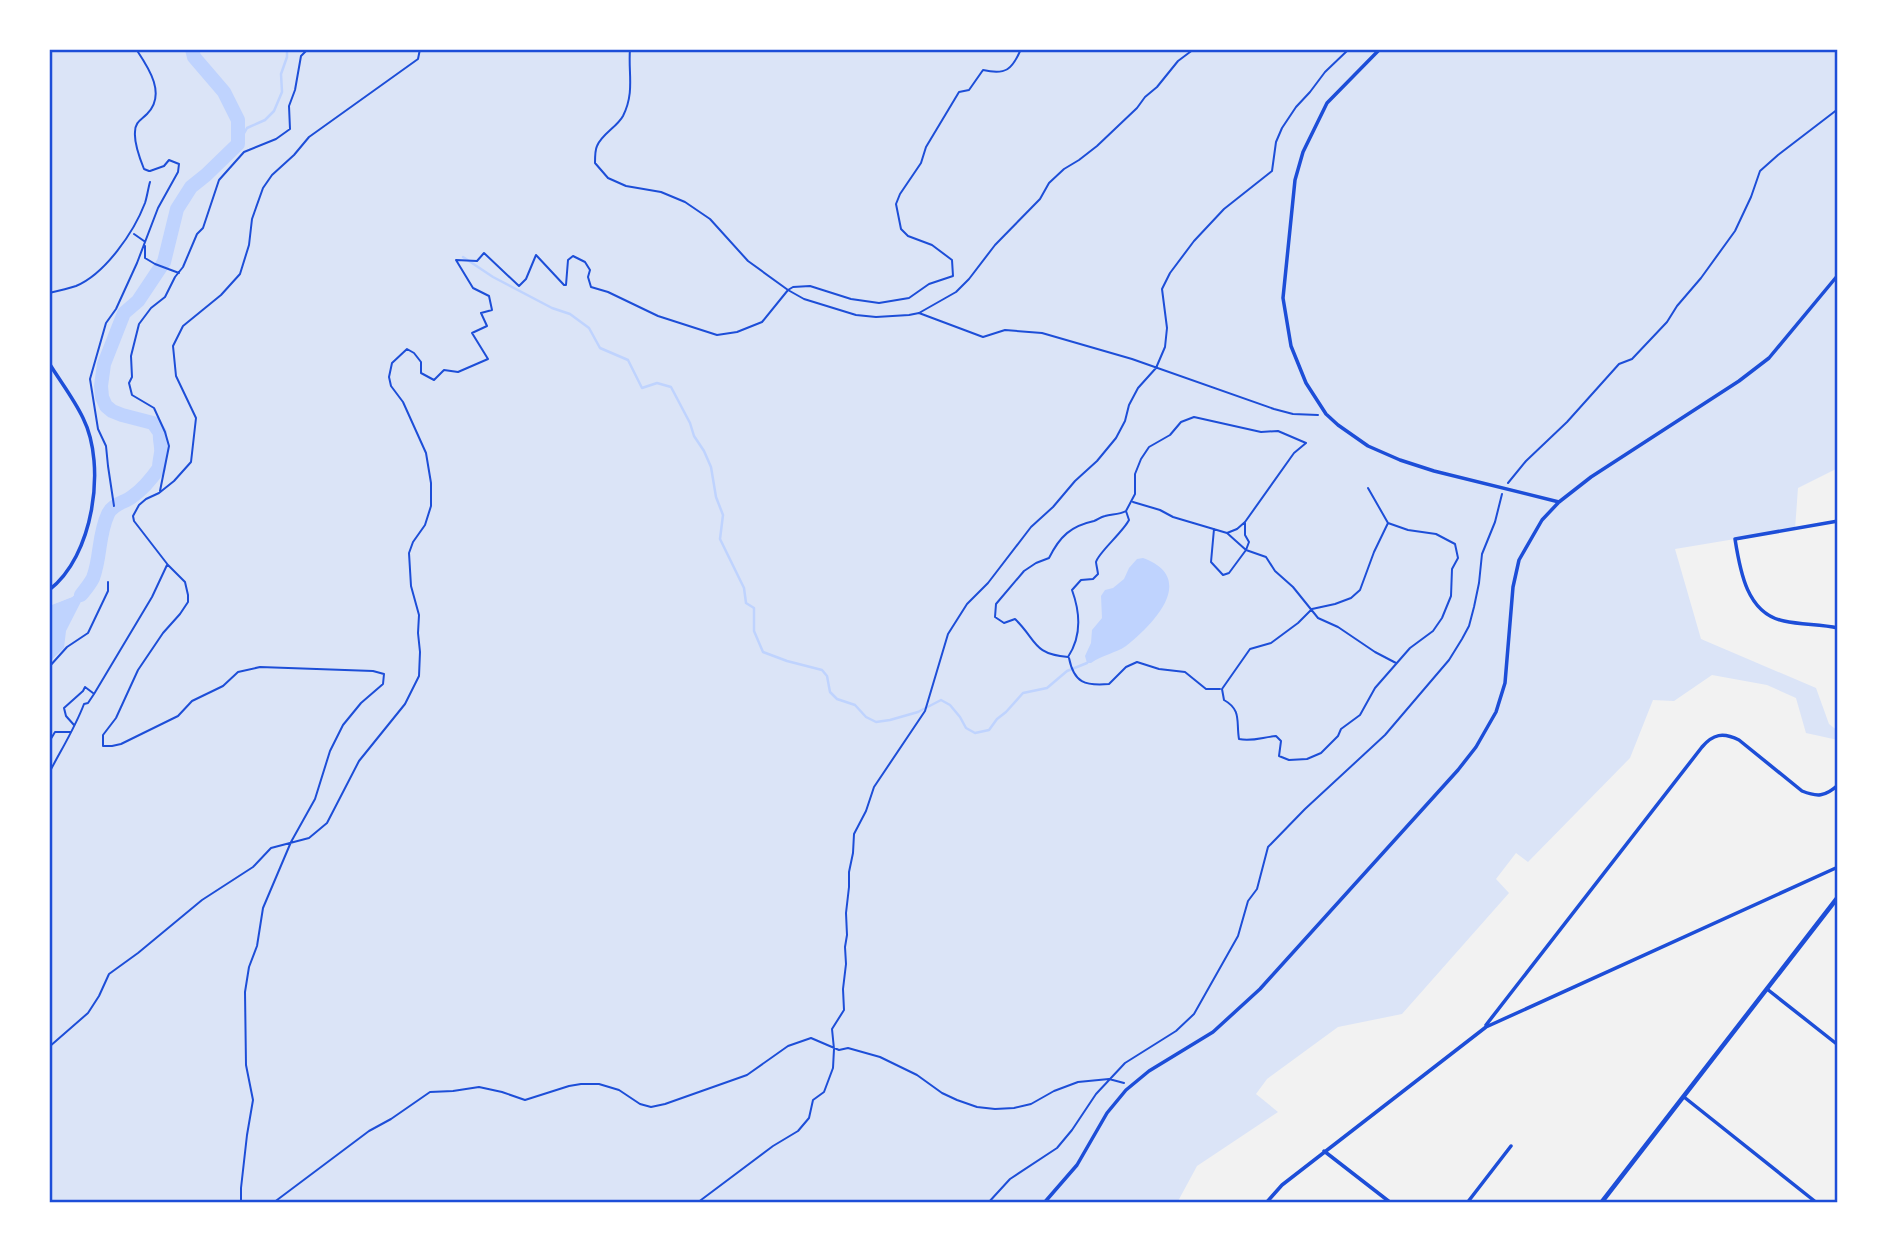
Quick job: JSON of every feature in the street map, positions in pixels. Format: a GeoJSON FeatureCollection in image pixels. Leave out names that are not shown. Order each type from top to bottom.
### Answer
{"type":"FeatureCollection","features":[{"type":"Feature","properties":{"kind":"main road"},"geometry":{"type":"LineString","coordinates":[[1601,1203],[1838,897]]}},
{"type":"Feature","properties":{"kind":"street"},"geometry":{"type":"LineString","coordinates":[[1380,49],[1327,103],[1303,152],[1295,180],[1283,298],[1291,346],[1306,383],[1326,414],[1368,446],[1434,471],[1559,502]]}},
{"type":"Feature","properties":{"kind":"street"},"geometry":{"type":"LineString","coordinates":[[1044,1203],[1077,1165],[1107,1113],[1131,1086],[1149,1071],[1213,1032],[1261,989],[1476,747],[1496,712],[1505,683],[1513,587],[1520,560],[1542,520],[1559,502],[1591,477],[1739,381],[1769,358],[1838,275]]}},
{"type":"Feature","properties":{"kind":"street"},"geometry":{"type":"LineString","coordinates":[[49,363],[84,420],[94,469],[89,519],[79,551],[69,571],[49,590]]}},
{"type":"Feature","properties":{"kind":"street"},"geometry":{"type":"LineString","coordinates":[[1838,520],[1735,539],[1748,589],[1752,600],[1761,611],[1772,618],[1785,621],[1838,628]]}},
{"type":"Feature","properties":{"kind":"street"},"geometry":{"type":"LineString","coordinates":[[1486,1027],[1713,736],[1727,735],[1739,740],[1802,791],[1813,796],[1820,796],[1838,785]]}},
{"type":"Feature","properties":{"kind":"street"},"geometry":{"type":"LineString","coordinates":[[1266,1203],[1282,1185],[1324,1151],[1486,1027],[1838,867]]}},
{"type":"Feature","properties":{"kind":"street"},"geometry":{"type":"LineString","coordinates":[[1767,989],[1838,1045]]}},
{"type":"Feature","properties":{"kind":"street"},"geometry":{"type":"LineString","coordinates":[[1684,1097],[1817,1203]]}},
{"type":"Feature","properties":{"kind":"street"},"geometry":{"type":"LineString","coordinates":[[1467,1203],[1511,1146]]}},
{"type":"Feature","properties":{"kind":"street"},"geometry":{"type":"LineString","coordinates":[[1324,1151],[1391,1203]]}},
{"type":"Feature","properties":{"kind":"lane"},"geometry":{"type":"LineString","coordinates":[[49,293],[77,285],[106,264],[130,232],[146,201],[150,182]]}},
{"type":"Feature","properties":{"kind":"path"},"geometry":{"type":"LineString","coordinates":[[114,506],[106,446],[98,429],[90,379],[106,323],[116,309],[158,208],[178,172],[179,164],[169,160],[164,166],[150,171],[144,169],[134,132],[137,122],[149,112],[155,100],[155,89],[149,68],[136,49]]}},
{"type":"Feature","properties":{"kind":"path"},"geometry":{"type":"LineString","coordinates":[[159,492],[169,446],[154,408],[132,395],[129,383],[132,377],[131,355],[139,324],[151,308],[165,297],[183,267],[197,234],[203,228],[219,180],[244,152],[276,139],[290,129],[289,106],[295,90],[301,55],[308,49]]}},
{"type":"Feature","properties":{"kind":"path"},"geometry":{"type":"LineString","coordinates":[[241,1203],[253,1100],[246,1065],[245,992],[263,908],[292,842],[315,799],[330,751],[342,725],[361,703],[383,684],[384,674],[373,671],[260,667],[238,672],[223,685],[192,701],[178,716],[121,744],[103,746],[103,735],[116,718],[138,670],[188,602],[185,582],[168,565],[133,516],[139,505],[174,481],[191,462],[196,418],[176,376],[173,346],[183,326],[221,295],[240,274],[249,245],[252,219],[263,188],[309,137],[418,59],[420,49]]}},
{"type":"Feature","properties":{"kind":"path"},"geometry":{"type":"LineString","coordinates":[[630,49],[632,80],[629,101],[622,118],[597,146],[595,163],[608,178],[626,186],[661,192],[685,202],[710,219],[748,261],[804,299],[856,315],[901,316],[919,313],[956,292],[995,245],[1040,199],[1049,183],[1063,169],[1097,146],[1157,88],[1178,61],[1194,49]]}},
{"type":"Feature","properties":{"kind":"path"},"geometry":{"type":"LineString","coordinates":[[49,1047],[88,1013],[109,974],[202,900],[253,867],[271,848],[309,838],[327,822],[359,761],[405,704],[419,676],[419,615],[411,586],[409,553],[425,525],[431,506],[431,483],[426,453],[403,402],[391,386],[389,377],[392,363],[407,349],[421,362],[421,373],[434,380],[444,370],[458,372],[488,359],[472,333],[487,326],[481,313],[492,310],[489,296],[473,288],[456,260],[477,261],[484,253],[519,286],[526,279],[536,256],[566,285],[568,260],[573,256],[585,262],[590,270],[588,277],[592,287],[618,296],[658,316],[717,335],[737,332],[762,322],[793,287],[810,286],[850,299],[879,303],[909,298],[929,284],[953,276],[952,260],[932,245],[908,236],[901,229],[896,204],[900,194],[921,163],[926,147],[959,92],[969,90],[983,70],[1004,72],[1015,65],[1021,49]]}},
{"type":"Feature","properties":{"kind":"path"},"geometry":{"type":"LineString","coordinates":[[697,1203],[773,1146],[798,1131],[809,1118],[813,1100],[824,1092],[833,1068],[832,1029],[844,1010],[846,913],[854,834],[874,787],[925,711],[948,634],[967,604],[988,583],[1031,527],[1104,454],[1116,438],[1138,388],[1156,368],[1165,347],[1167,328],[1163,289],[1170,273],[1194,241],[1224,209],[1272,171],[1276,142],[1282,128],[1325,72],[1349,49]]}},
{"type":"Feature","properties":{"kind":"path"},"geometry":{"type":"LineString","coordinates":[[988,1203],[1010,1179],[1057,1148],[1096,1094],[1125,1063],[1176,1031],[1195,1014],[1238,936],[1248,901],[1257,889],[1268,847],[1385,735],[1449,660],[1469,626],[1479,583],[1482,554],[1495,522],[1504,488],[1605,378],[1619,364],[1632,359],[1667,322],[1735,231],[1760,171],[1838,109]]}},
{"type":"Feature","properties":{"kind":"path"},"geometry":{"type":"LineString","coordinates":[[130,232],[145,242]]}},
{"type":"Feature","properties":{"kind":"path"},"geometry":{"type":"LineString","coordinates":[[145,242],[145,258],[179,273]]}},
{"type":"Feature","properties":{"kind":"path"},"geometry":{"type":"LineString","coordinates":[[919,313],[983,337],[1005,330],[1042,333],[1132,359],[1274,409],[1293,414],[1326,414]]}},
{"type":"Feature","properties":{"kind":"path"},"geometry":{"type":"LineString","coordinates":[[1069,656],[1052,655],[1034,645],[1026,629],[1015,618],[1003,623],[996,617],[996,604],[1024,571],[1049,558],[1064,535],[1086,521],[1126,511],[1135,494],[1135,474],[1141,459],[1149,447],[1170,435],[1181,422],[1194,418],[1261,432],[1278,431],[1306,443],[1294,453],[1245,522],[1227,533]]}},
{"type":"Feature","properties":{"kind":"path"},"geometry":{"type":"LineString","coordinates":[[1368,488],[1388,523],[1408,530],[1436,534],[1455,544],[1458,558],[1452,569],[1451,596],[1442,618],[1433,631],[1410,648],[1375,688],[1360,715],[1341,729],[1338,736],[1321,753],[1307,759],[1289,760],[1279,756],[1281,741],[1276,736],[1250,741],[1240,739],[1238,714],[1224,700],[1222,689],[1250,649],[1271,643],[1312,609],[1351,598],[1360,590],[1388,523]]}},
{"type":"Feature","properties":{"kind":"path"},"geometry":{"type":"LineString","coordinates":[[1132,502],[1227,533],[1246,550],[1266,557],[1318,618],[1338,627],[1398,664]]}},
{"type":"Feature","properties":{"kind":"path"},"geometry":{"type":"LineString","coordinates":[[1126,511],[1129,520],[1096,563],[1098,574],[1093,579],[1081,580],[1072,590],[1079,613],[1076,639],[1069,656],[1071,668],[1078,680],[1091,685],[1109,684],[1126,667],[1137,662],[1159,669],[1185,671],[1206,689],[1222,689]]}},
{"type":"Feature","properties":{"kind":"path"},"geometry":{"type":"LineString","coordinates":[[1214,528],[1212,562],[1223,575],[1229,573],[1246,550],[1249,542],[1245,522]]}},
{"type":"Feature","properties":{"kind":"path"},"geometry":{"type":"LineString","coordinates":[[49,773],[84,704],[88,703],[94,694],[168,565]]}},
{"type":"Feature","properties":{"kind":"path"},"geometry":{"type":"LineString","coordinates":[[49,667],[67,647],[88,633],[107,592],[108,582]]}},
{"type":"Feature","properties":{"kind":"path"},"geometry":{"type":"LineString","coordinates":[[75,726],[66,716],[64,708],[85,687],[94,694]]}},
{"type":"Feature","properties":{"kind":"path"},"geometry":{"type":"LineString","coordinates":[[49,742],[55,732],[71,732]]}},
{"type":"Feature","properties":{"kind":"path"},"geometry":{"type":"LineString","coordinates":[[273,1203],[369,1131],[430,1092],[479,1087],[525,1100],[569,1086],[599,1084],[620,1090],[640,1104],[651,1107],[747,1075],[788,1046],[811,1038],[834,1049],[848,1048],[880,1057],[917,1075],[942,1093],[977,1107],[1014,1108],[1031,1104],[1078,1082],[1109,1079],[1131,1086]]}},
{"type":"Feature","properties":{"kind":"shaded area"},"geometry":{"type":"Polygon","coordinates":[[[49,49],[1838,49],[1838,468],[1798,488],[1795,529],[1675,549],[1701,639],[1816,688],[1829,724],[1838,731],[1838,740],[1806,733],[1796,698],[1767,685],[1712,675],[1674,701],[1653,700],[1630,758],[1528,862],[1516,853],[1496,879],[1509,893],[1402,1014],[1338,1027],[1267,1079],[1256,1094],[1278,1112],[1197,1166],[1177,1203],[49,1203],[49,646],[90,582],[72,597],[49,606],[49,49]]]}},
{"type":"Feature","properties":{"kind":"water"},"geometry":{"type":"Polygon","coordinates":[[[1143,558],[1159,567],[1167,577],[1169,589],[1166,601],[1148,626],[1126,646],[1087,663],[1085,656],[1091,643],[1092,630],[1102,618],[1101,596],[1105,590],[1113,588],[1124,579],[1137,559],[1143,558]]]}},
{"type":"Feature","properties":{"kind":"water"},"geometry":{"type":"Polygon","coordinates":[[[92,580],[66,631],[64,648],[49,662],[49,606],[72,597],[92,580]]]}},
{"type":"Feature","properties":{"kind":"waterway"},"geometry":{"type":"LineString","coordinates":[[81,595],[93,578],[108,514],[147,483],[159,468],[161,453],[160,433],[153,423],[122,415],[106,406],[101,386],[104,364],[124,313],[138,301],[164,262],[177,209],[191,187],[238,144],[238,120],[224,92],[194,57],[192,49]]}},
{"type":"Feature","properties":{"kind":"waterway"},"geometry":{"type":"LineString","coordinates":[[238,144],[247,128],[265,120],[274,111],[282,92],[281,74],[287,49]]}},
{"type":"Feature","properties":{"kind":"waterway"},"geometry":{"type":"LineString","coordinates":[[463,257],[493,277],[552,308],[570,314],[589,328],[600,348],[628,360],[642,388],[657,383],[671,387],[711,467],[716,497],[723,515],[720,539],[744,588],[746,603],[754,608],[754,631],[763,652],[822,670],[827,676],[830,692],[837,699],[855,705],[866,717],[876,722],[918,712],[941,700],[950,705],[966,728],[975,733],[989,730],[1023,693],[1047,688],[1067,671],[1087,663]]}}]}
